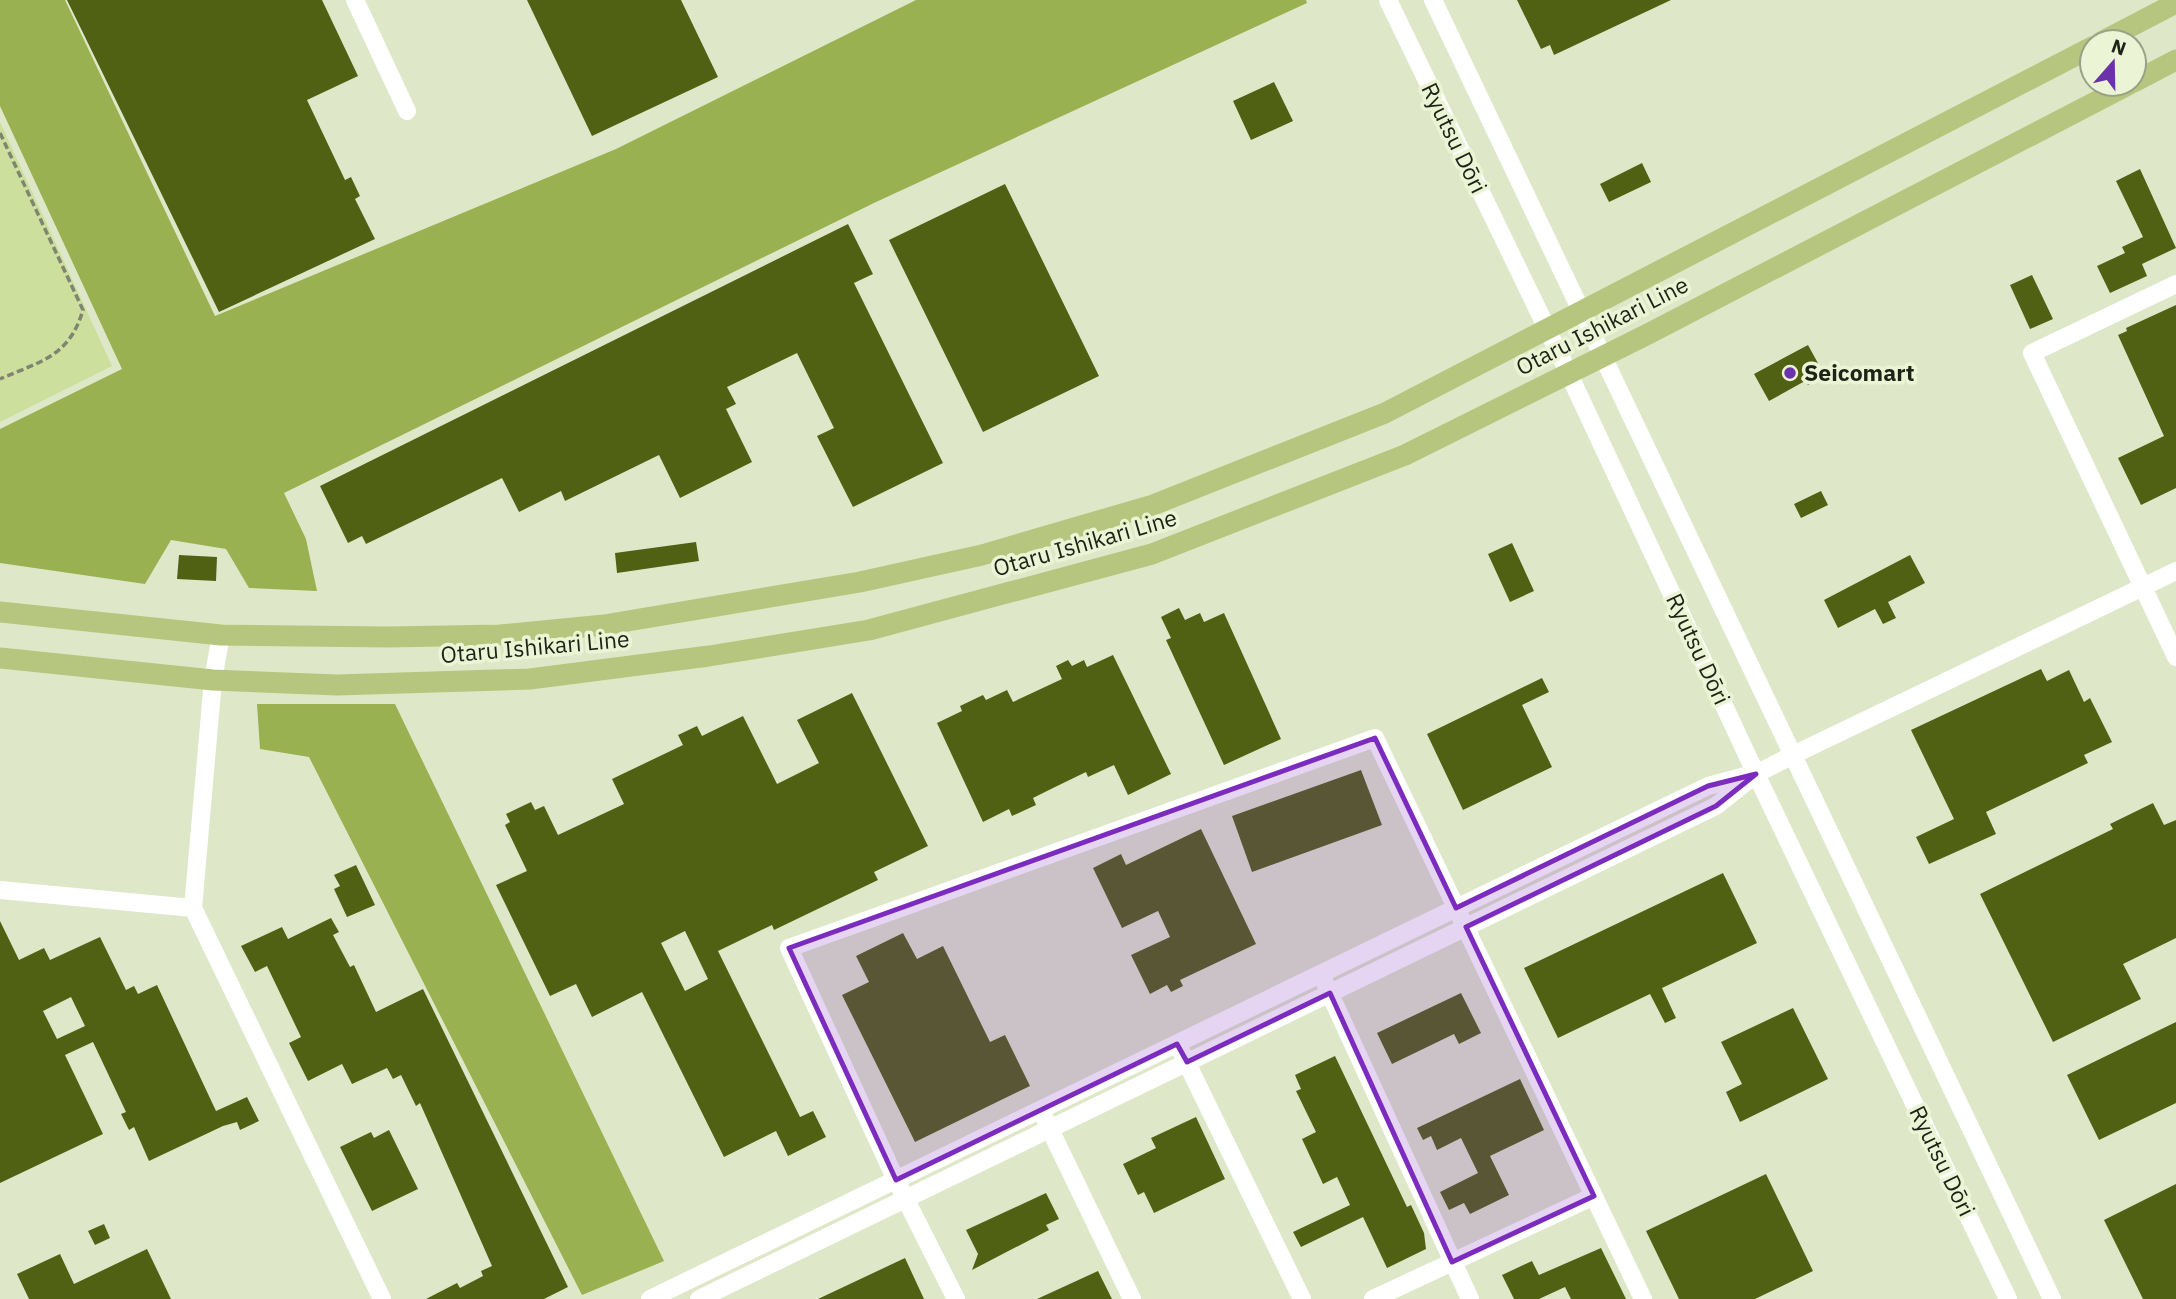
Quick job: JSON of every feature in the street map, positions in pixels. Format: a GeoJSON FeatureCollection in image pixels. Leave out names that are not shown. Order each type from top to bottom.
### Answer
{"type":"FeatureCollection","features":[{"type":"Feature","properties":{"kind":"main road"},"geometry":{"type":"LineString","coordinates":[[2128,28],[2176,3]]}},
{"type":"Feature","properties":{"kind":"main road","name":"Otaru Ishikari Line"},"geometry":{"type":"LineString","coordinates":[[0,612],[221,635],[500,635],[604,625],[860,582],[982,555],[1153,505],[1360,423],[1547,330],[2078,54]]}},
{"type":"Feature","properties":{"kind":"main road","name":"Otaru Ishikari Line"},"geometry":{"type":"LineString","coordinates":[[2148,75],[2176,60]]}},
{"type":"Feature","properties":{"kind":"main road","name":"Otaru Ishikari Line"},"geometry":{"type":"LineString","coordinates":[[0,658],[213,680],[337,685],[530,679],[709,656],[869,630],[1152,554],[1405,455],[2103,98]]}},
{"type":"Feature","properties":{"kind":"street"},"geometry":{"type":"LineString","coordinates":[[355,0],[407,111]]}},
{"type":"Feature","properties":{"kind":"street","name":"Ryutsu Dōri"},"geometry":{"type":"LineString","coordinates":[[1388,0],[1569,372],[1756,774],[2008,1299]]}},
{"type":"Feature","properties":{"kind":"street","name":"Ryutsu Dōri"},"geometry":{"type":"LineString","coordinates":[[1433,0],[2052,1299]]}},
{"type":"Feature","properties":{"kind":"street"},"geometry":{"type":"LineString","coordinates":[[2176,284],[2032,353],[2176,657]]}},
{"type":"Feature","properties":{"kind":"street"},"geometry":{"type":"LineString","coordinates":[[699,1299],[1716,806],[1756,774],[1793,755],[2176,571]]}},
{"type":"Feature","properties":{"kind":"street"},"geometry":{"type":"LineString","coordinates":[[221,635],[213,680],[193,908],[382,1299]]}},
{"type":"Feature","properties":{"kind":"street"},"geometry":{"type":"LineString","coordinates":[[956,1299],[896,1180],[789,948],[1375,738],[1643,1299]]}},
{"type":"Feature","properties":{"kind":"street"},"geometry":{"type":"LineString","coordinates":[[650,1299],[1708,786],[1756,774]]}},
{"type":"Feature","properties":{"kind":"street"},"geometry":{"type":"LineString","coordinates":[[0,890],[193,908]]}},
{"type":"Feature","properties":{"kind":"street"},"geometry":{"type":"LineString","coordinates":[[1321,974],[1470,1299]]}},
{"type":"Feature","properties":{"kind":"street"},"geometry":{"type":"LineString","coordinates":[[1177,1044],[1302,1299]]}},
{"type":"Feature","properties":{"kind":"street"},"geometry":{"type":"LineString","coordinates":[[1040,1110],[1132,1299]]}},
{"type":"Feature","properties":{"kind":"street"},"geometry":{"type":"LineString","coordinates":[[1373,1299],[1594,1196]]}},
{"type":"Feature","properties":{"kind":"path"},"geometry":{"type":"LineString","coordinates":[[0,133],[83,310],[71,340],[61,351],[0,379]]}},
{"type":"Feature","properties":{"kind":"highlighted area"},"geometry":{"type":"Polygon","coordinates":[[[1375,738],[1456,908],[1708,786],[1756,774],[1716,806],[1466,927],[1594,1196],[1452,1262],[1330,993],[1187,1062],[1177,1044],[896,1180],[789,948],[1375,738]]]}},
{"type":"Feature","properties":{"kind":"green space"},"geometry":{"type":"Polygon","coordinates":[[[0,0],[65,0],[215,316],[616,149],[916,0],[1306,0],[1307,3],[876,202],[284,493],[306,539],[317,591],[249,588],[226,549],[171,540],[145,584],[0,563],[0,429],[122,369],[0,106],[0,0]]]}},
{"type":"Feature","properties":{"kind":"green space"},"geometry":{"type":"Polygon","coordinates":[[[0,122],[112,366],[0,422],[0,122]]]}},
{"type":"Feature","properties":{"kind":"green space"},"geometry":{"type":"Polygon","coordinates":[[[257,704],[395,704],[664,1261],[582,1295],[309,757],[260,749],[257,704]]]}},
{"type":"Feature","properties":{"kind":"building"},"geometry":{"type":"Polygon","coordinates":[[[67,0],[322,0],[358,76],[307,100],[345,180],[351,177],[360,196],[355,199],[375,239],[219,312],[67,0]]]}},
{"type":"Feature","properties":{"kind":"building"},"geometry":{"type":"Polygon","coordinates":[[[527,0],[681,0],[718,77],[592,136],[527,0]]]}},
{"type":"Feature","properties":{"kind":"building"},"geometry":{"type":"Polygon","coordinates":[[[1517,0],[1671,0],[1554,55],[1550,45],[1541,49],[1517,0]]]}},
{"type":"Feature","properties":{"kind":"building"},"geometry":{"type":"Polygon","coordinates":[[[1274,82],[1293,121],[1251,140],[1233,101],[1274,82]]]}},
{"type":"Feature","properties":{"kind":"building"},"geometry":{"type":"Polygon","coordinates":[[[1642,163],[1651,182],[1609,202],[1600,184],[1642,163]]]}},
{"type":"Feature","properties":{"kind":"building"},"geometry":{"type":"Polygon","coordinates":[[[2140,169],[2176,248],[2142,264],[2147,276],[2110,293],[2097,266],[2125,253],[2122,247],[2143,237],[2116,181],[2140,169]]]}},
{"type":"Feature","properties":{"kind":"building"},"geometry":{"type":"Polygon","coordinates":[[[1005,184],[1099,376],[983,432],[889,240],[1005,184]]]}},
{"type":"Feature","properties":{"kind":"building"},"geometry":{"type":"Polygon","coordinates":[[[848,224],[873,274],[854,283],[943,463],[853,507],[817,436],[834,428],[797,353],[727,387],[736,404],[726,409],[752,462],[680,498],[659,455],[565,501],[561,491],[519,512],[502,478],[366,544],[362,536],[348,543],[320,486],[848,224]]]}},
{"type":"Feature","properties":{"kind":"building"},"geometry":{"type":"Polygon","coordinates":[[[2032,275],[2053,319],[2030,329],[2010,285],[2032,275]]]}},
{"type":"Feature","properties":{"kind":"building"},"geometry":{"type":"Polygon","coordinates":[[[2176,305],[2176,488],[2141,505],[2118,458],[2164,436],[2118,335],[2127,331],[2126,328],[2176,305]]]}},
{"type":"Feature","properties":{"kind":"building"},"geometry":{"type":"Polygon","coordinates":[[[1808,345],[1825,376],[1808,385],[1805,381],[1769,401],[1754,374],[1808,345]]]}},
{"type":"Feature","properties":{"kind":"building"},"geometry":{"type":"Polygon","coordinates":[[[1821,491],[1828,505],[1801,518],[1794,504],[1821,491]]]}},
{"type":"Feature","properties":{"kind":"building"},"geometry":{"type":"Polygon","coordinates":[[[696,542],[699,561],[617,573],[615,553],[696,542]]]}},
{"type":"Feature","properties":{"kind":"building"},"geometry":{"type":"Polygon","coordinates":[[[1512,543],[1534,591],[1510,602],[1488,554],[1512,543]]]}},
{"type":"Feature","properties":{"kind":"building"},"geometry":{"type":"Polygon","coordinates":[[[179,555],[217,557],[216,581],[177,579],[179,555]]]}},
{"type":"Feature","properties":{"kind":"building"},"geometry":{"type":"Polygon","coordinates":[[[1910,555],[1925,583],[1888,602],[1896,618],[1883,624],[1875,609],[1838,628],[1824,600],[1910,555]]]}},
{"type":"Feature","properties":{"kind":"building"},"geometry":{"type":"Polygon","coordinates":[[[1179,608],[1185,620],[1200,613],[1204,622],[1224,613],[1281,739],[1224,765],[1166,640],[1171,638],[1161,617],[1179,608]]]}},
{"type":"Feature","properties":{"kind":"building"},"geometry":{"type":"Polygon","coordinates":[[[1113,655],[1171,774],[1128,795],[1114,765],[1088,777],[1086,772],[1033,798],[1036,805],[1012,816],[1009,809],[983,822],[937,723],[962,711],[960,706],[983,695],[986,700],[1007,690],[1013,702],[1062,679],[1056,666],[1068,660],[1072,666],[1084,660],[1087,667],[1113,655]]]}},
{"type":"Feature","properties":{"kind":"building"},"geometry":{"type":"Polygon","coordinates":[[[2041,669],[2047,681],[2069,670],[2084,702],[2090,698],[2112,742],[2084,755],[2088,763],[1986,812],[1996,834],[1929,864],[1916,837],[1954,819],[1911,730],[2041,669]]]}},
{"type":"Feature","properties":{"kind":"building"},"geometry":{"type":"Polygon","coordinates":[[[1542,678],[1549,692],[1522,705],[1552,767],[1463,810],[1427,734],[1542,678]]]}},
{"type":"Feature","properties":{"kind":"building"},"geometry":{"type":"Polygon","coordinates":[[[852,693],[928,846],[874,872],[878,880],[774,930],[772,925],[718,951],[800,1117],[813,1111],[826,1137],[788,1156],[776,1131],[724,1157],[642,992],[592,1017],[576,984],[550,996],[496,885],[527,871],[505,825],[510,822],[506,814],[531,802],[535,810],[544,806],[558,835],[624,804],[612,779],[683,745],[678,735],[697,726],[702,736],[743,716],[777,784],[819,763],[797,720],[852,693]],[[685,931],[661,943],[685,991],[708,979],[685,931]]]}},
{"type":"Feature","properties":{"kind":"building"},"geometry":{"type":"Polygon","coordinates":[[[1361,770],[1382,825],[1252,872],[1232,816],[1361,770]]]}},
{"type":"Feature","properties":{"kind":"building"},"geometry":{"type":"Polygon","coordinates":[[[2153,803],[2164,825],[2176,820],[2176,938],[2123,964],[2141,999],[2053,1042],[1980,894],[2113,829],[2110,824],[2153,803]]]}},
{"type":"Feature","properties":{"kind":"building"},"geometry":{"type":"Polygon","coordinates":[[[1201,829],[1256,944],[1180,980],[1183,986],[1171,992],[1167,985],[1150,994],[1131,955],[1170,937],[1158,911],[1122,928],[1093,868],[1121,854],[1126,865],[1201,829]]]}},
{"type":"Feature","properties":{"kind":"building"},"geometry":{"type":"Polygon","coordinates":[[[356,865],[375,905],[347,917],[334,889],[340,886],[334,875],[356,865]]]}},
{"type":"Feature","properties":{"kind":"building"},"geometry":{"type":"Polygon","coordinates":[[[1723,873],[1757,943],[1662,988],[1676,1018],[1665,1023],[1650,994],[1558,1038],[1524,968],[1723,873]]]}},
{"type":"Feature","properties":{"kind":"building"},"geometry":{"type":"Polygon","coordinates":[[[331,918],[339,932],[333,935],[350,967],[354,965],[376,1012],[423,989],[568,1287],[544,1299],[426,1299],[457,1283],[460,1288],[483,1276],[481,1271],[492,1266],[420,1103],[416,1106],[401,1075],[393,1079],[387,1068],[352,1084],[342,1064],[308,1081],[289,1043],[301,1037],[267,966],[255,972],[241,946],[282,927],[288,939],[331,918]]]}},
{"type":"Feature","properties":{"kind":"building"},"geometry":{"type":"Polygon","coordinates":[[[0,921],[19,960],[44,948],[50,960],[100,937],[126,990],[134,986],[138,994],[157,985],[216,1111],[247,1097],[259,1121],[240,1130],[237,1122],[223,1126],[149,1161],[134,1127],[129,1130],[121,1114],[126,1112],[93,1042],[65,1055],[103,1134],[0,1183],[0,921]],[[71,997],[43,1011],[57,1039],[85,1026],[71,997]]]}},
{"type":"Feature","properties":{"kind":"building"},"geometry":{"type":"Polygon","coordinates":[[[903,933],[917,959],[943,946],[990,1042],[1005,1035],[1030,1086],[915,1142],[842,995],[869,982],[856,956],[903,933]]]}},
{"type":"Feature","properties":{"kind":"building"},"geometry":{"type":"Polygon","coordinates":[[[1461,993],[1481,1033],[1459,1044],[1454,1034],[1392,1064],[1377,1033],[1461,993]]]}},
{"type":"Feature","properties":{"kind":"building"},"geometry":{"type":"Polygon","coordinates":[[[1793,1008],[1828,1079],[1740,1122],[1726,1092],[1742,1084],[1721,1042],[1793,1008]]]}},
{"type":"Feature","properties":{"kind":"building"},"geometry":{"type":"Polygon","coordinates":[[[2176,1022],[2176,1103],[2099,1140],[2067,1075],[2176,1022]]]}},
{"type":"Feature","properties":{"kind":"building"},"geometry":{"type":"Polygon","coordinates":[[[1335,1056],[1407,1207],[1411,1205],[1424,1233],[1426,1249],[1387,1268],[1363,1217],[1301,1247],[1293,1232],[1350,1205],[1337,1177],[1323,1184],[1302,1139],[1316,1132],[1296,1091],[1301,1089],[1295,1075],[1335,1056]]]}},
{"type":"Feature","properties":{"kind":"building"},"geometry":{"type":"Polygon","coordinates":[[[1520,1079],[1544,1130],[1490,1156],[1509,1195],[1470,1214],[1464,1203],[1449,1210],[1440,1192],[1478,1173],[1461,1138],[1437,1150],[1431,1136],[1423,1140],[1417,1128],[1520,1079]]]}},
{"type":"Feature","properties":{"kind":"building"},"geometry":{"type":"Polygon","coordinates":[[[1196,1117],[1225,1179],[1154,1213],[1144,1192],[1138,1195],[1123,1164],[1156,1148],[1151,1138],[1196,1117]]]}},
{"type":"Feature","properties":{"kind":"building"},"geometry":{"type":"Polygon","coordinates":[[[389,1130],[418,1189],[372,1211],[340,1147],[371,1132],[374,1138],[389,1130]]]}},
{"type":"Feature","properties":{"kind":"building"},"geometry":{"type":"Polygon","coordinates":[[[1766,1174],[1813,1271],[1755,1299],[1679,1299],[1646,1231],[1766,1174]]]}},
{"type":"Feature","properties":{"kind":"building"},"geometry":{"type":"Polygon","coordinates":[[[2176,1184],[2176,1299],[2143,1299],[2104,1220],[2176,1184]]]}},
{"type":"Feature","properties":{"kind":"building"},"geometry":{"type":"Polygon","coordinates":[[[1046,1193],[1059,1219],[1046,1225],[1049,1230],[972,1270],[978,1254],[966,1230],[1046,1193]]]}},
{"type":"Feature","properties":{"kind":"building"},"geometry":{"type":"Polygon","coordinates":[[[104,1224],[110,1238],[95,1245],[88,1231],[104,1224]]]}},
{"type":"Feature","properties":{"kind":"building"},"geometry":{"type":"Polygon","coordinates":[[[1601,1248],[1626,1299],[1571,1299],[1565,1287],[1539,1299],[1514,1299],[1502,1275],[1532,1261],[1539,1275],[1601,1248]]]}},
{"type":"Feature","properties":{"kind":"building"},"geometry":{"type":"Polygon","coordinates":[[[147,1249],[171,1299],[29,1299],[17,1274],[60,1254],[74,1284],[147,1249]]]}},
{"type":"Feature","properties":{"kind":"building"},"geometry":{"type":"Polygon","coordinates":[[[905,1258],[924,1299],[818,1299],[905,1258]]]}},
{"type":"Feature","properties":{"kind":"building"},"geometry":{"type":"Polygon","coordinates":[[[1098,1271],[1112,1299],[1037,1299],[1098,1271]]]}},
{"type":"Feature","properties":{"kind":"place","name":"Seicomart"},"geometry":{"type":"Point","coordinates":[1790,373]}}]}
